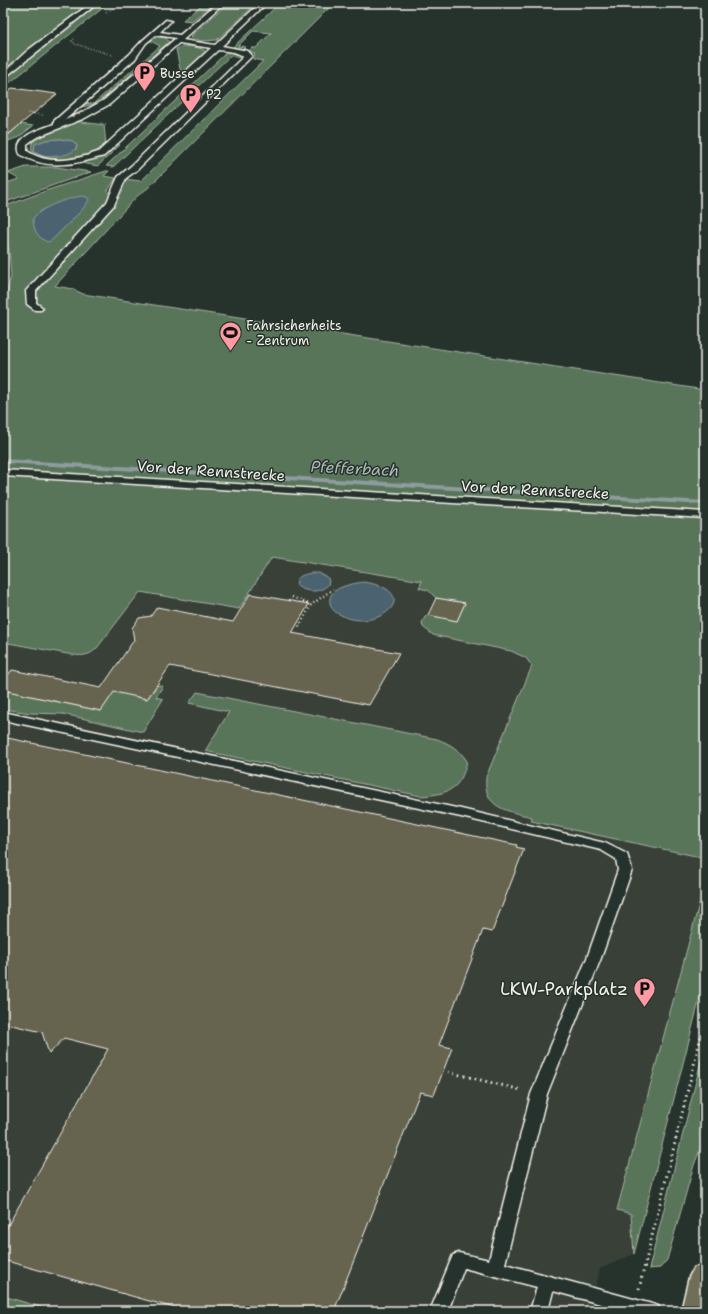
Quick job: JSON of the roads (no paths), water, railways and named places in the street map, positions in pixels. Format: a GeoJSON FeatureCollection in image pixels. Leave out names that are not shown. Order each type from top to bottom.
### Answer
{"type":"FeatureCollection","features":[{"type":"Feature","properties":{"kind":"main road"},"geometry":{"type":"LineString","coordinates":[[697,1311],[705,1277]]}},
{"type":"Feature","properties":{"kind":"lane"},"geometry":{"type":"LineString","coordinates":[[3,5],[7,3]]}},
{"type":"Feature","properties":{"kind":"lane"},"geometry":{"type":"LineString","coordinates":[[3,77],[95,3]]}},
{"type":"Feature","properties":{"kind":"lane"},"geometry":{"type":"LineString","coordinates":[[221,3],[107,102],[82,116],[26,139],[22,146],[23,152],[39,160],[60,162],[82,160],[101,154],[264,3]]}},
{"type":"Feature","properties":{"kind":"lane"},"geometry":{"type":"LineString","coordinates":[[52,128],[132,57],[144,42],[168,21]]}},
{"type":"Feature","properties":{"kind":"lane"},"geometry":{"type":"LineString","coordinates":[[38,308],[32,304],[31,290],[111,203],[122,177],[134,168],[248,56],[240,51],[154,33]]}},
{"type":"Feature","properties":{"kind":"lane","name":"Vor der Rennstrecke"},"geometry":{"type":"LineString","coordinates":[[3,474],[705,515]]}},
{"type":"Feature","properties":{"kind":"lane"},"geometry":{"type":"LineString","coordinates":[[3,716],[461,813],[605,847],[622,857],[625,870],[597,950],[539,1094],[495,1268]]}},
{"type":"Feature","properties":{"kind":"lane"},"geometry":{"type":"LineString","coordinates":[[439,1311],[459,1260],[495,1268],[652,1311]]}},
{"type":"Feature","properties":{"kind":"lane"},"geometry":{"type":"LineString","coordinates":[[539,1311],[547,1282]]}},
{"type":"Feature","properties":{"kind":"water"},"geometry":{"type":"Polygon","coordinates":[[[60,139],[73,141],[77,146],[69,153],[56,156],[43,155],[34,150],[35,144],[46,140],[60,139]]]}},
{"type":"Feature","properties":{"kind":"water"},"geometry":{"type":"Polygon","coordinates":[[[81,196],[87,197],[89,200],[82,210],[51,241],[47,242],[38,235],[34,226],[33,218],[38,213],[49,206],[81,196]]]}},
{"type":"Feature","properties":{"kind":"water"},"geometry":{"type":"Polygon","coordinates":[[[319,573],[328,578],[328,585],[317,591],[305,590],[297,586],[297,580],[301,576],[319,573]]]}},
{"type":"Feature","properties":{"kind":"water"},"geometry":{"type":"Polygon","coordinates":[[[363,582],[382,587],[392,594],[394,602],[390,610],[380,616],[368,620],[354,619],[334,611],[330,603],[332,593],[341,587],[363,582]]]}},
{"type":"Feature","properties":{"kind":"waterway","name":"Pfefferbach"},"geometry":{"type":"LineString","coordinates":[[3,461],[705,503]]}},
{"type":"Feature","properties":{"kind":"place","name":"Busse"},"geometry":{"type":"Point","coordinates":[145,92]}},
{"type":"Feature","properties":{"kind":"place","name":"P2"},"geometry":{"type":"Point","coordinates":[190,114]}},
{"type":"Feature","properties":{"kind":"place","name":"Fahrsicherheits - Zentrum"},"geometry":{"type":"Point","coordinates":[230,352]}},
{"type":"Feature","properties":{"kind":"place","name":"LKW-Parkplatz"},"geometry":{"type":"Point","coordinates":[644,1008]}}]}
